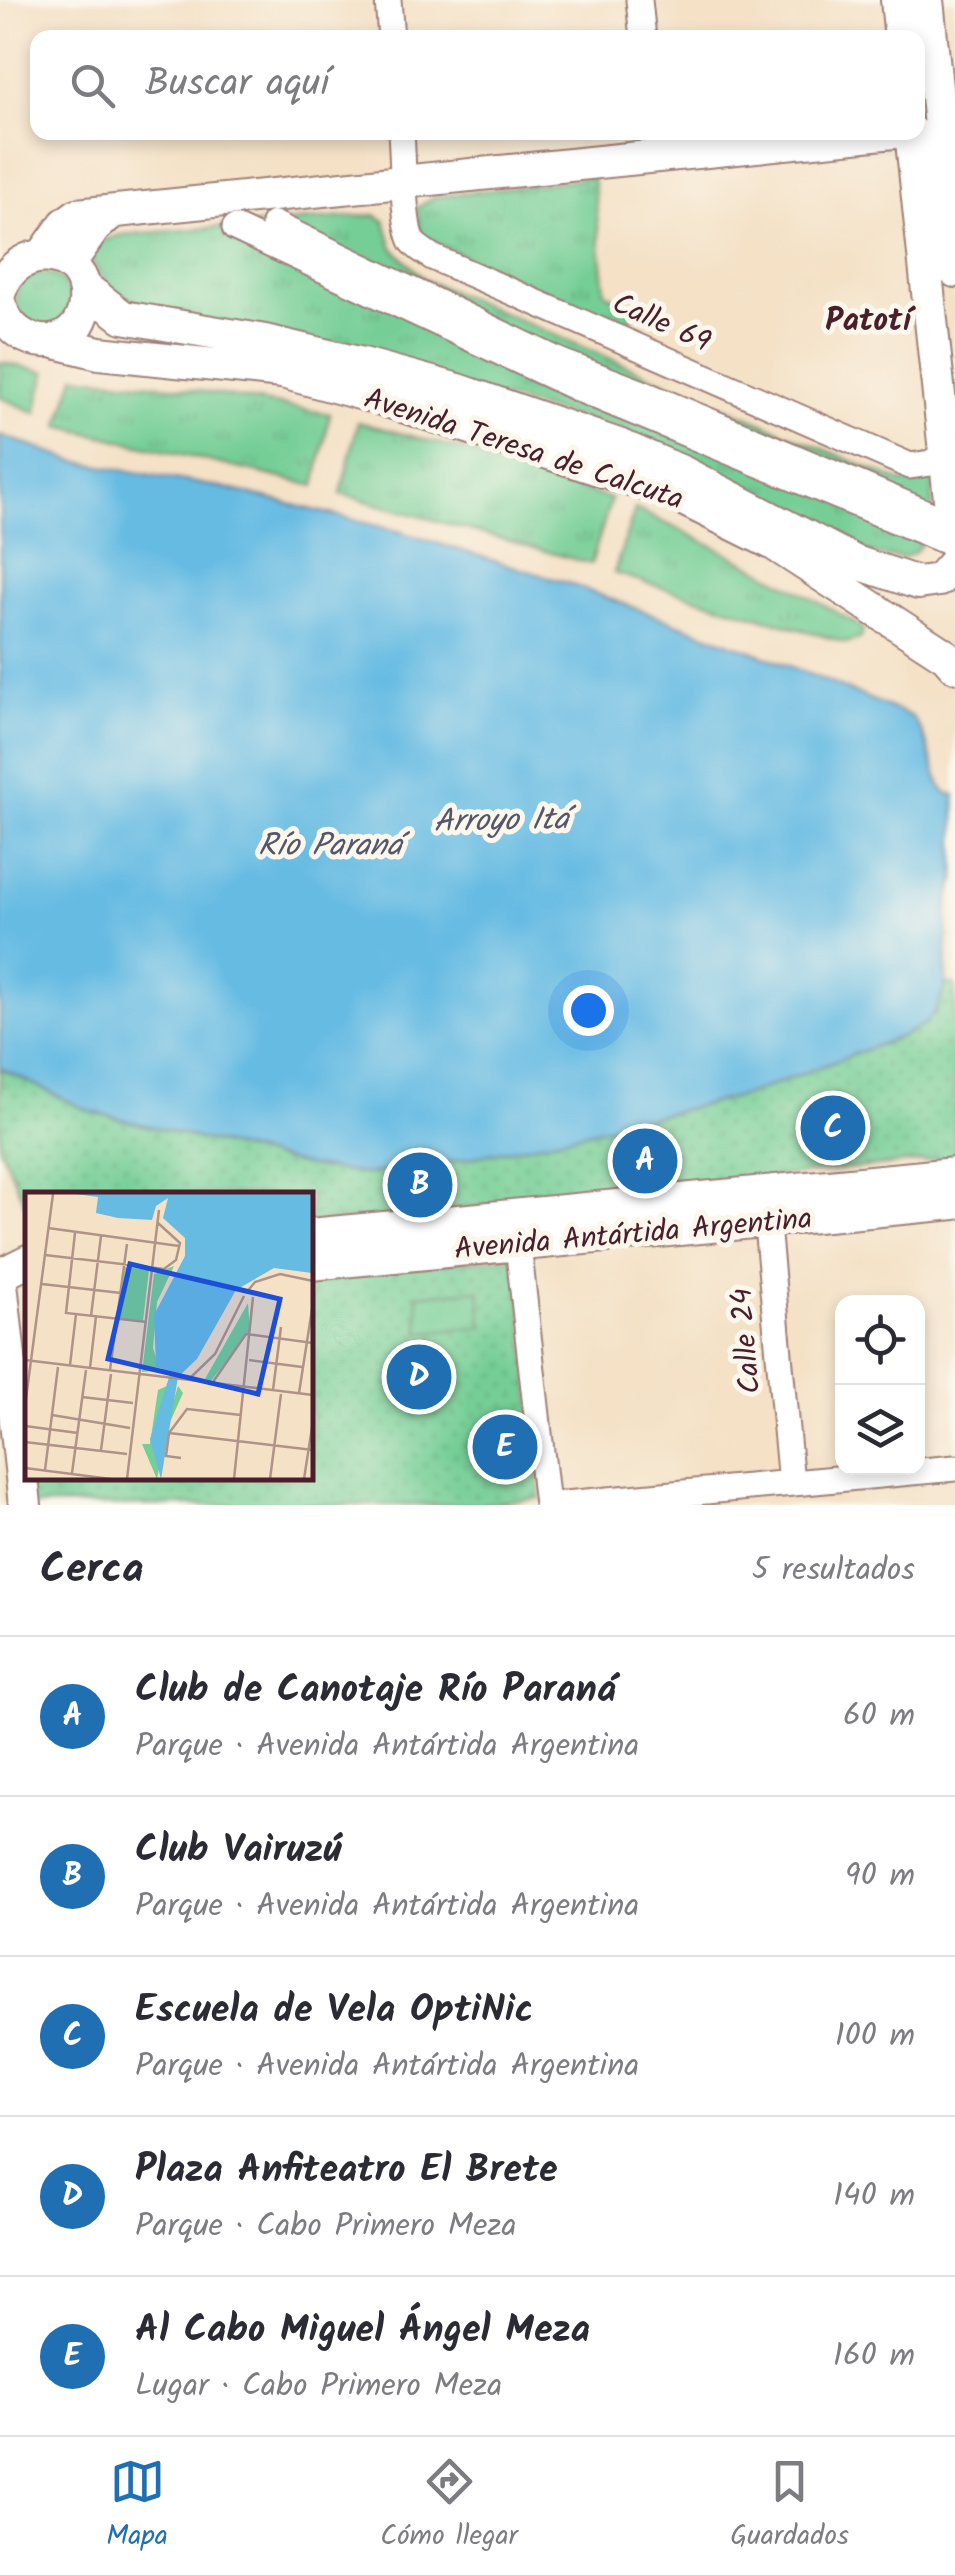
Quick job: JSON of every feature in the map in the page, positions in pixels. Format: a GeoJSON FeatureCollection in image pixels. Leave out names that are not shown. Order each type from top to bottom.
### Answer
{"type":"FeatureCollection","features":[{"type":"Feature","properties":{"kind":"main road"},"geometry":{"type":"LineString","coordinates":[[897,0],[900,30]]}},
{"type":"Feature","properties":{"kind":"main road"},"geometry":{"type":"LineString","coordinates":[[927,0],[946,453],[954,539]]}},
{"type":"Feature","properties":{"kind":"main road"},"geometry":{"type":"LineString","coordinates":[[930,129],[955,270]]}},
{"type":"Feature","properties":{"kind":"main road"},"geometry":{"type":"LineString","coordinates":[[51,341],[75,327],[82,315],[35,271],[112,212],[406,182],[654,144],[734,140]]}},
{"type":"Feature","properties":{"kind":"main road","name":"Avenida Teresa de Calcuta"},"geometry":{"type":"LineString","coordinates":[[35,271],[123,317],[363,364],[458,390],[622,446],[682,472],[855,562],[918,584],[939,580],[955,562]]}},
{"type":"Feature","properties":{"kind":"main road","name":"Avenida Teresa de Calcuta"},"geometry":{"type":"LineString","coordinates":[[5,322],[38,342],[282,372],[378,398],[668,492],[774,544],[946,656],[955,666]]}},
{"type":"Feature","properties":{"kind":"main road","name":"Avenida Antártida Argentina"},"geometry":{"type":"LineString","coordinates":[[765,1207],[955,1174]]}},
{"type":"Feature","properties":{"kind":"main road","name":"Avenida Antártida Argentina"},"geometry":{"type":"LineString","coordinates":[[312,1235],[517,1230],[765,1207],[955,1203]]}},
{"type":"Feature","properties":{"kind":"main road","name":"Avenida Antártida Argentina"},"geometry":{"type":"LineString","coordinates":[[312,1264],[517,1230]]}},
{"type":"Feature","properties":{"kind":"main road"},"geometry":{"type":"LineString","coordinates":[[0,1274],[25,1262]]}},
{"type":"Feature","properties":{"kind":"main road"},"geometry":{"type":"LineString","coordinates":[[0,1274],[25,1287]]}},
{"type":"Feature","properties":{"kind":"main road"},"geometry":{"type":"LineString","coordinates":[[0,1274],[25,1505]]}},
{"type":"Feature","properties":{"kind":"street"},"geometry":{"type":"LineString","coordinates":[[388,0],[390,30]]}},
{"type":"Feature","properties":{"kind":"street"},"geometry":{"type":"LineString","coordinates":[[639,0],[642,30]]}},
{"type":"Feature","properties":{"kind":"street","name":"Calle 69"},"geometry":{"type":"LineString","coordinates":[[402,140],[405,221],[414,243],[432,257],[910,466],[931,463],[946,453]]}},
{"type":"Feature","properties":{"kind":"street"},"geometry":{"type":"LineString","coordinates":[[274,224],[560,362],[640,392],[954,539]]}},
{"type":"Feature","properties":{"kind":"street"},"geometry":{"type":"LineString","coordinates":[[235,228],[581,390],[954,539]]}},
{"type":"Feature","properties":{"kind":"street","name":"Calle 24"},"geometry":{"type":"LineString","coordinates":[[765,1207],[791,1483]]}},
{"type":"Feature","properties":{"kind":"street"},"geometry":{"type":"LineString","coordinates":[[517,1230],[551,1505],[955,1468]]}},
{"type":"Feature","properties":{"kind":"green space"},"geometry":{"type":"Polygon","coordinates":[[[593,177],[605,292],[630,307],[634,338],[420,235],[417,208],[434,197],[593,177]]]}},
{"type":"Feature","properties":{"kind":"green space"},"geometry":{"type":"Polygon","coordinates":[[[375,215],[385,221],[393,248],[425,280],[901,482],[919,482],[933,475],[932,517],[924,540],[915,552],[903,558],[857,549],[669,448],[614,427],[142,306],[104,280],[91,256],[99,242],[120,235],[375,215]]]}},
{"type":"Feature","properties":{"kind":"green space"},"geometry":{"type":"Polygon","coordinates":[[[43,273],[62,281],[70,300],[62,319],[43,327],[24,319],[16,300],[24,281],[43,273]]]}},
{"type":"Feature","properties":{"kind":"green space"},"geometry":{"type":"Polygon","coordinates":[[[0,362],[46,372],[36,413],[0,397],[0,362]]]}},
{"type":"Feature","properties":{"kind":"green space"},"geometry":{"type":"Polygon","coordinates":[[[75,376],[171,386],[330,414],[315,486],[59,426],[75,376]]]}},
{"type":"Feature","properties":{"kind":"green space"},"geometry":{"type":"Polygon","coordinates":[[[358,422],[464,450],[611,499],[591,564],[341,494],[358,422]]]}},
{"type":"Feature","properties":{"kind":"green space"},"geometry":{"type":"Polygon","coordinates":[[[635,509],[807,595],[863,628],[861,638],[846,643],[614,573],[635,509]]]}},
{"type":"Feature","properties":{"kind":"green space"},"geometry":{"type":"Polygon","coordinates":[[[946,984],[955,985],[955,1158],[312,1224],[312,1192],[25,1192],[25,1204],[0,1148],[0,1068],[89,1111],[304,1165],[364,1174],[432,1166],[749,1094],[914,1031],[937,1009],[946,984]]]}},
{"type":"Feature","properties":{"kind":"green space"},"geometry":{"type":"Polygon","coordinates":[[[517,1256],[541,1498],[472,1505],[30,1505],[28,1480],[312,1480],[312,1276],[517,1256]]]}},
{"type":"Feature","properties":{"kind":"green space"},"geometry":{"type":"Polygon","coordinates":[[[479,1290],[482,1327],[420,1332],[417,1295],[479,1290]]]}},
{"type":"Feature","properties":{"kind":"water","name":"Río Paraná"},"geometry":{"type":"Polygon","coordinates":[[[0,435],[74,461],[229,489],[398,531],[567,583],[760,654],[911,716],[945,793],[955,795],[955,880],[948,902],[946,984],[937,1009],[925,1024],[902,1036],[749,1094],[432,1166],[364,1174],[304,1165],[89,1111],[0,1068],[0,435]]]}},
{"type":"Feature","properties":{"kind":"place","name":"Escuela de Vela OptiNic"},"geometry":{"type":"Point","coordinates":[833,1128]}},
{"type":"Feature","properties":{"kind":"place","name":"Club de Canotaje Río Paraná"},"geometry":{"type":"Point","coordinates":[645,1161]}},
{"type":"Feature","properties":{"kind":"place","name":"Club Vairuzú"},"geometry":{"type":"Point","coordinates":[420,1185]}},
{"type":"Feature","properties":{"kind":"place","name":"Plaza Anfiteatro El Brete"},"geometry":{"type":"Point","coordinates":[419,1377]}},
{"type":"Feature","properties":{"kind":"place","name":"Al Cabo Miguel Ángel Meza"},"geometry":{"type":"Point","coordinates":[505,1447]}},
{"type":"Feature","properties":{"kind":"district","name":"Patotí"},"geometry":{"type":"Point","coordinates":[868,319]}},
{"type":"Feature","properties":{"kind":"water label","name":"Arroyo Itá"},"geometry":{"type":"Point","coordinates":[501,819]}}]}
